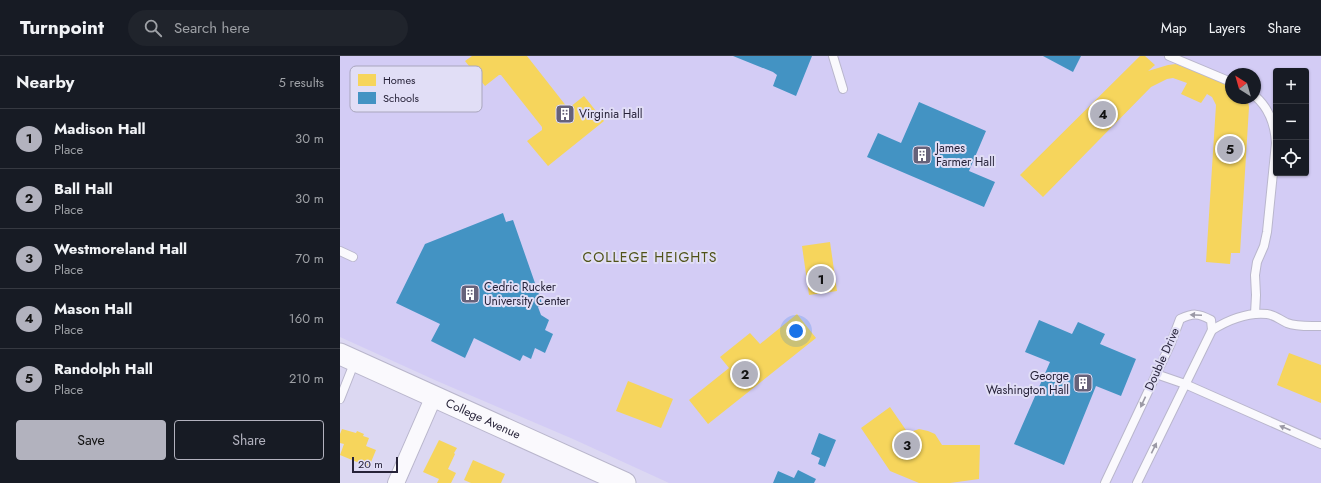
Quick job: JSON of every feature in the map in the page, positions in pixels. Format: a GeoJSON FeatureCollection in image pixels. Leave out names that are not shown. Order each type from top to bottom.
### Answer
{"type":"FeatureCollection","features":[{"type":"Feature","properties":{"kind":"street","name":"College Avenue"},"geometry":{"type":"LineString","coordinates":[[348,357],[625,483]]}},
{"type":"Feature","properties":{"kind":"street"},"geometry":{"type":"LineString","coordinates":[[396,483],[434,396]]}},
{"type":"Feature","properties":{"kind":"lane"},"geometry":{"type":"LineString","coordinates":[[833,56],[843,90]]}},
{"type":"Feature","properties":{"kind":"lane"},"geometry":{"type":"LineString","coordinates":[[1169,56],[1225,79]]}},
{"type":"Feature","properties":{"kind":"lane"},"geometry":{"type":"LineString","coordinates":[[1255,314],[1255,275],[1257,262],[1264,246],[1267,232],[1276,143],[1275,130],[1271,119],[1261,103]]}},
{"type":"Feature","properties":{"kind":"lane"},"geometry":{"type":"LineString","coordinates":[[340,251],[353,257]]}},
{"type":"Feature","properties":{"kind":"lane","name":"Double Drive"},"geometry":{"type":"LineString","coordinates":[[1104,483],[1171,343],[1180,319],[1191,314],[1204,316],[1211,320],[1212,330]]}},
{"type":"Feature","properties":{"kind":"lane"},"geometry":{"type":"LineString","coordinates":[[1137,483],[1212,330],[1224,323],[1242,316],[1255,314],[1268,314],[1287,323],[1304,326],[1321,326]]}},
{"type":"Feature","properties":{"kind":"lane"},"geometry":{"type":"LineString","coordinates":[[340,399],[348,357]]}},
{"type":"Feature","properties":{"kind":"lane"},"geometry":{"type":"LineString","coordinates":[[1156,374],[1185,384],[1321,444]]}},
{"type":"Feature","properties":{"kind":"shaded area"},"geometry":{"type":"Polygon","coordinates":[[[340,56],[1321,56],[1321,483],[669,483],[573,439],[437,381],[340,337],[340,56]]]}},
{"type":"Feature","properties":{"kind":"building: Homes","name":"Virginia Hall"},"geometry":{"type":"Polygon","coordinates":[[[472,56],[527,56],[567,107],[570,107],[584,96],[604,121],[548,166],[527,141],[542,130],[542,127],[501,75],[485,86],[482,82],[482,66],[469,66],[465,61],[472,56]]]}},
{"type":"Feature","properties":{"kind":"building: Homes"},"geometry":{"type":"Polygon","coordinates":[[[1140,56],[1145,56],[1155,65],[1148,71],[1176,64],[1225,84],[1225,104],[1248,104],[1240,253],[1231,253],[1230,264],[1206,262],[1216,105],[1212,97],[1207,94],[1201,103],[1181,94],[1187,83],[1173,78],[1167,79],[1151,87],[1043,197],[1020,175],[1140,56]]]}},
{"type":"Feature","properties":{"kind":"building: Homes"},"geometry":{"type":"Polygon","coordinates":[[[830,242],[837,291],[809,295],[802,246],[830,242]]]}},
{"type":"Feature","properties":{"kind":"building: Homes"},"geometry":{"type":"Polygon","coordinates":[[[797,314],[816,338],[708,424],[689,400],[729,368],[720,357],[750,333],[760,344],[797,314]]]}},
{"type":"Feature","properties":{"kind":"building: Homes"},"geometry":{"type":"Polygon","coordinates":[[[1289,353],[1321,365],[1321,403],[1277,385],[1289,353]]]}},
{"type":"Feature","properties":{"kind":"building: Homes"},"geometry":{"type":"Polygon","coordinates":[[[628,381],[673,399],[661,428],[616,411],[628,381]]]}},
{"type":"Feature","properties":{"kind":"building: Homes"},"geometry":{"type":"Polygon","coordinates":[[[890,407],[908,433],[919,429],[928,431],[935,434],[942,445],[980,445],[979,479],[950,483],[919,483],[890,471],[861,428],[890,407]]]}},
{"type":"Feature","properties":{"kind":"building: Homes"},"geometry":{"type":"Polygon","coordinates":[[[342,429],[356,433],[357,431],[364,434],[363,436],[369,438],[366,446],[376,450],[369,467],[340,455],[344,444],[340,443],[340,434],[342,429]]]}},
{"type":"Feature","properties":{"kind":"building: Homes"},"geometry":{"type":"Polygon","coordinates":[[[439,440],[457,448],[448,469],[456,473],[451,483],[437,483],[439,479],[423,472],[439,440]]]}},
{"type":"Feature","properties":{"kind":"building: Homes"},"geometry":{"type":"Polygon","coordinates":[[[473,460],[505,474],[501,483],[471,483],[464,480],[473,460]]]}},
{"type":"Feature","properties":{"kind":"building: Schools"},"geometry":{"type":"Polygon","coordinates":[[[733,56],[812,56],[796,96],[773,86],[777,75],[773,72],[733,56]]]}},
{"type":"Feature","properties":{"kind":"building: Schools"},"geometry":{"type":"Polygon","coordinates":[[[1043,56],[1081,56],[1073,72],[1043,56]]]}},
{"type":"Feature","properties":{"kind":"building: Schools","name":"James Farmer Hall"},"geometry":{"type":"Polygon","coordinates":[[[919,102],[986,131],[969,171],[995,182],[984,207],[867,157],[878,133],[901,143],[919,102]]]}},
{"type":"Feature","properties":{"kind":"building: Schools","name":"Cedric Rucker University Center"},"geometry":{"type":"Polygon","coordinates":[[[503,213],[506,222],[513,220],[543,306],[538,307],[541,315],[549,320],[545,330],[553,334],[545,353],[535,348],[531,359],[523,355],[520,361],[474,338],[465,358],[431,341],[440,324],[396,303],[425,244],[503,213]]]}},
{"type":"Feature","properties":{"kind":"building: Schools","name":"George Washington Hall"},"geometry":{"type":"Polygon","coordinates":[[[1039,320],[1072,334],[1078,322],[1105,334],[1100,344],[1136,359],[1121,396],[1096,386],[1064,465],[1014,444],[1050,362],[1025,352],[1039,320]]]}},
{"type":"Feature","properties":{"kind":"building: Schools"},"geometry":{"type":"Polygon","coordinates":[[[819,433],[836,440],[825,467],[818,464],[820,458],[811,454],[819,433]]]}},
{"type":"Feature","properties":{"kind":"building: Schools"},"geometry":{"type":"Polygon","coordinates":[[[798,470],[816,479],[814,483],[773,483],[778,471],[794,478],[798,470]]]}},
{"type":"Feature","properties":{"kind":"place","name":"Virginia Hall"},"geometry":{"type":"Point","coordinates":[565,114]}},
{"type":"Feature","properties":{"kind":"place","name":"Mason Hall"},"geometry":{"type":"Point","coordinates":[1103,114]}},
{"type":"Feature","properties":{"kind":"place","name":"Randolph Hall"},"geometry":{"type":"Point","coordinates":[1230,149]}},
{"type":"Feature","properties":{"kind":"place","name":"James Farmer Hall"},"geometry":{"type":"Point","coordinates":[922,155]}},
{"type":"Feature","properties":{"kind":"place","name":"Madison Hall"},"geometry":{"type":"Point","coordinates":[821,279]}},
{"type":"Feature","properties":{"kind":"place","name":"Cedric Rucker University Center"},"geometry":{"type":"Point","coordinates":[470,294]}},
{"type":"Feature","properties":{"kind":"place","name":"Ball Hall"},"geometry":{"type":"Point","coordinates":[745,374]}},
{"type":"Feature","properties":{"kind":"place","name":"George Washington Hall"},"geometry":{"type":"Point","coordinates":[1083,383]}},
{"type":"Feature","properties":{"kind":"place","name":"Westmoreland Hall"},"geometry":{"type":"Point","coordinates":[907,445]}},
{"type":"Feature","properties":{"kind":"district","name":"COLLEGE HEIGHTS"},"geometry":{"type":"Point","coordinates":[650,257]}}]}
